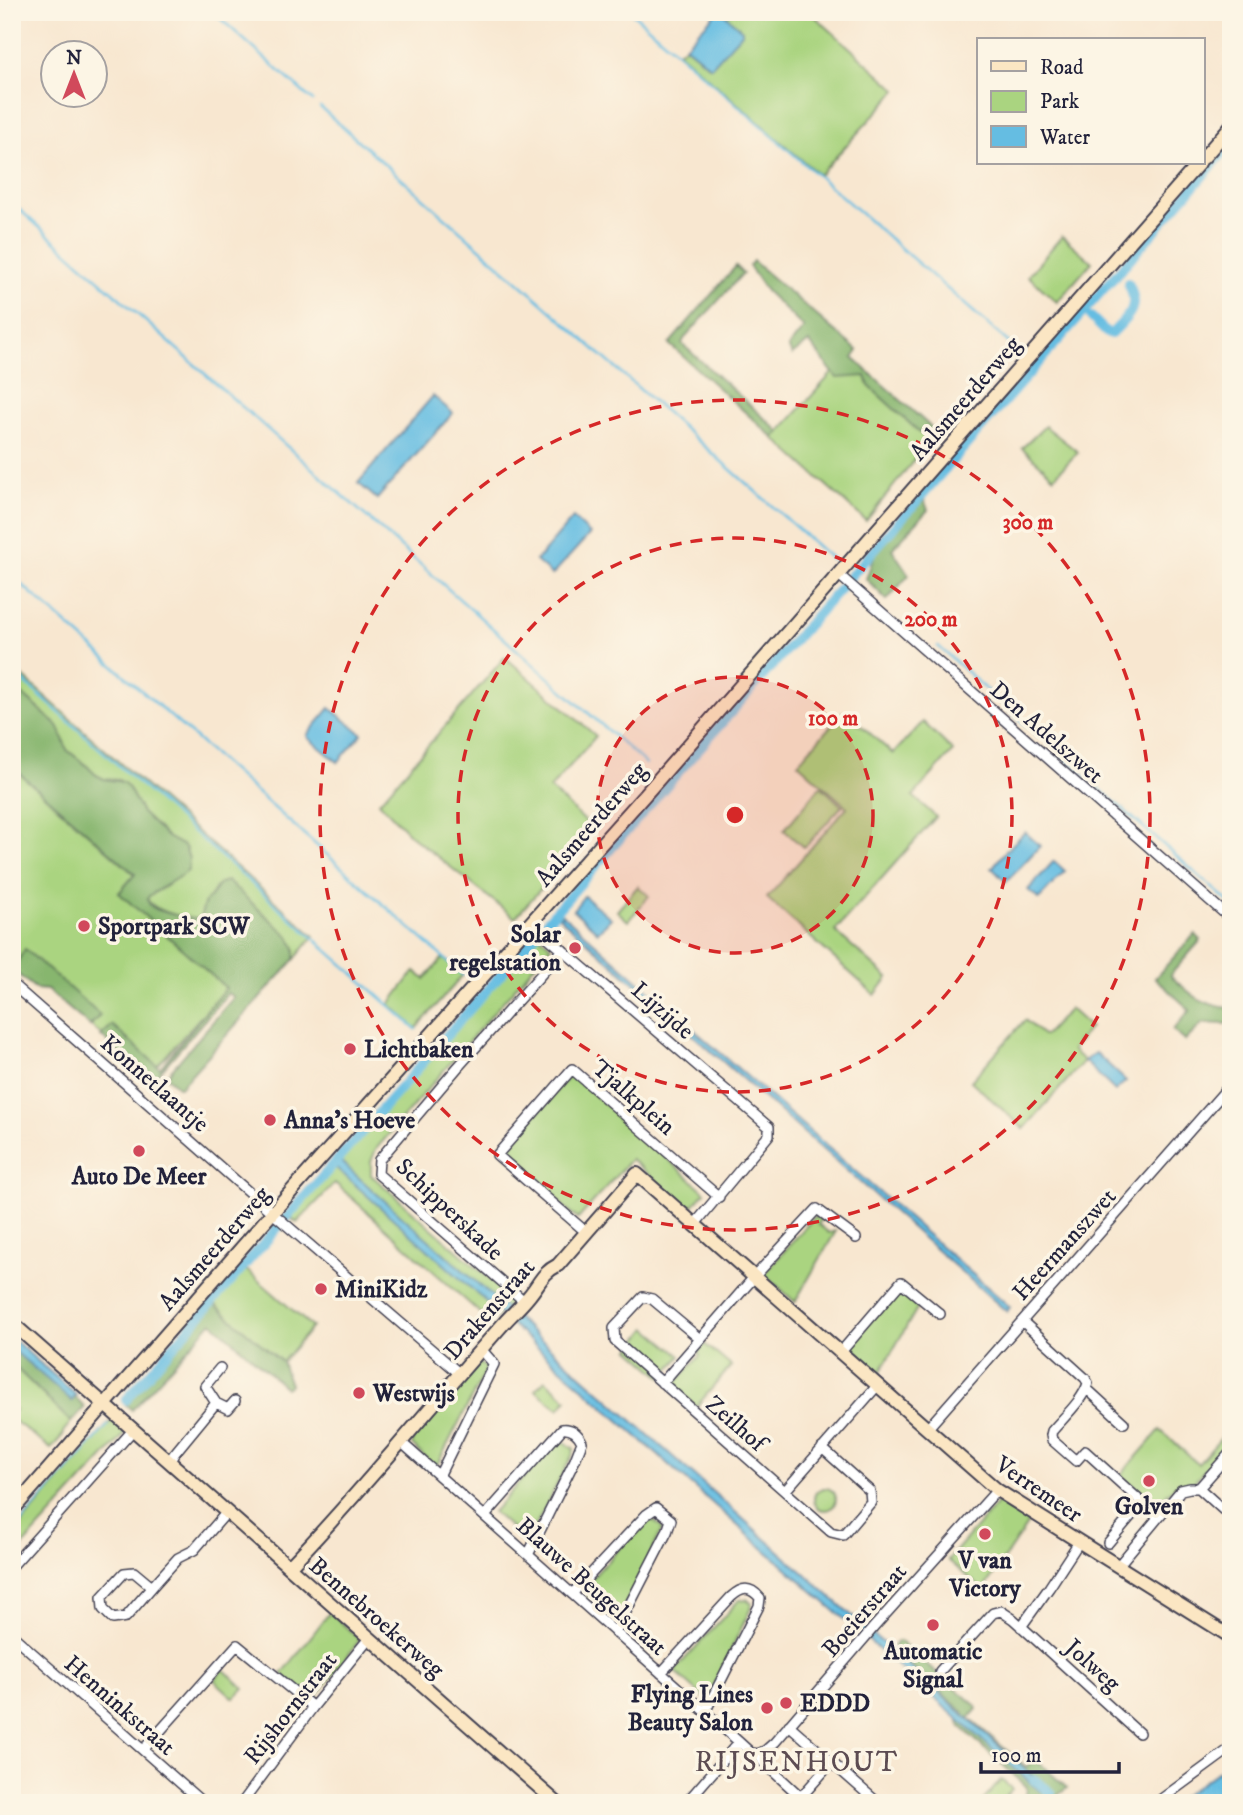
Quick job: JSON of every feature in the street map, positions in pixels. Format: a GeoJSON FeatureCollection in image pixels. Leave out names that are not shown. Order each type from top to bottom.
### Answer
{"type":"FeatureCollection","features":[{"type":"Feature","properties":{"kind":"street"},"geometry":{"type":"LineString","coordinates":[[1204,157],[1231,126]]}},
{"type":"Feature","properties":{"kind":"street","name":"Aalsmeerderweg"},"geometry":{"type":"LineString","coordinates":[[12,1511],[274,1214],[537,928],[845,580],[1198,164]]}},
{"type":"Feature","properties":{"kind":"street","name":"Den Adelszwet"},"geometry":{"type":"LineString","coordinates":[[845,580],[1231,919]]}},
{"type":"Feature","properties":{"kind":"street","name":"Lijzijde"},"geometry":{"type":"LineString","coordinates":[[537,928],[769,1127],[769,1135],[719,1197]]}},
{"type":"Feature","properties":{"kind":"street","name":"Schipperskade"},"geometry":{"type":"LineString","coordinates":[[520,1306],[378,1174],[378,1165],[379,1160],[458,1068],[563,950]]}},
{"type":"Feature","properties":{"kind":"street","name":"Konnetlaantje"},"geometry":{"type":"LineString","coordinates":[[12,984],[460,1374]]}},
{"type":"Feature","properties":{"kind":"street","name":"Tjalkplein"},"geometry":{"type":"LineString","coordinates":[[586,1232],[497,1155],[572,1069],[719,1197]]}},
{"type":"Feature","properties":{"kind":"street","name":"Heermanszwet"},"geometry":{"type":"LineString","coordinates":[[927,1429],[1231,1084]]}},
{"type":"Feature","properties":{"kind":"street","name":"Drakenstraat"},"geometry":{"type":"LineString","coordinates":[[289,1567],[402,1443],[520,1306],[543,1275],[558,1265],[636,1174]]}},
{"type":"Feature","properties":{"kind":"street","name":"Verremeer"},"geometry":{"type":"LineString","coordinates":[[636,1174],[997,1490],[1231,1637]]}},
{"type":"Feature","properties":{"kind":"street"},"geometry":{"type":"LineString","coordinates":[[695,1224],[719,1197]]}},
{"type":"Feature","properties":{"kind":"street"},"geometry":{"type":"LineString","coordinates":[[662,1383],[817,1209],[856,1238]]}},
{"type":"Feature","properties":{"kind":"street"},"geometry":{"type":"LineString","coordinates":[[840,1353],[901,1282],[940,1314]]}},
{"type":"Feature","properties":{"kind":"street","name":"Zeilhof"},"geometry":{"type":"LineString","coordinates":[[700,1339],[652,1299],[643,1297],[614,1328],[615,1341],[831,1532],[843,1535],[871,1502],[870,1491],[822,1448]]}},
{"type":"Feature","properties":{"kind":"street"},"geometry":{"type":"LineString","coordinates":[[1022,1321],[1088,1383],[1087,1389],[1052,1431],[1052,1440],[1076,1461],[1085,1451],[1158,1517]]}},
{"type":"Feature","properties":{"kind":"street","name":"Bennebroekerweg"},"geometry":{"type":"LineString","coordinates":[[12,1323],[557,1803]]}},
{"type":"Feature","properties":{"kind":"street"},"geometry":{"type":"LineString","coordinates":[[439,1476],[494,1364],[481,1349]]}},
{"type":"Feature","properties":{"kind":"street"},"geometry":{"type":"LineString","coordinates":[[220,1368],[205,1386],[216,1404],[228,1409],[235,1401]]}},
{"type":"Feature","properties":{"kind":"street"},"geometry":{"type":"LineString","coordinates":[[785,1491],[877,1386]]}},
{"type":"Feature","properties":{"kind":"street"},"geometry":{"type":"LineString","coordinates":[[1087,1389],[1124,1423]]}},
{"type":"Feature","properties":{"kind":"street"},"geometry":{"type":"LineString","coordinates":[[170,1461],[216,1404]]}},
{"type":"Feature","properties":{"kind":"street"},"geometry":{"type":"LineString","coordinates":[[485,1516],[562,1429],[569,1428],[574,1432],[582,1442],[528,1555]]}},
{"type":"Feature","properties":{"kind":"street"},"geometry":{"type":"LineString","coordinates":[[12,1566],[134,1429]]}},
{"type":"Feature","properties":{"kind":"street","name":"Blauwe Beugelstraat"},"geometry":{"type":"LineString","coordinates":[[402,1443],[738,1742],[751,1753],[759,1754],[801,1797],[831,1762]]}},
{"type":"Feature","properties":{"kind":"street"},"geometry":{"type":"LineString","coordinates":[[1199,1488],[1231,1452]]}},
{"type":"Feature","properties":{"kind":"street"},"geometry":{"type":"LineString","coordinates":[[1118,1566],[1181,1490],[1199,1488],[1231,1517]]}},
{"type":"Feature","properties":{"kind":"street","name":"Boeierstraat"},"geometry":{"type":"LineString","coordinates":[[759,1754],[766,1751],[997,1490]]}},
{"type":"Feature","properties":{"kind":"street"},"geometry":{"type":"LineString","coordinates":[[1108,1543],[1142,1503]]}},
{"type":"Feature","properties":{"kind":"street"},"geometry":{"type":"LineString","coordinates":[[572,1594],[656,1507],[671,1520],[615,1633]]}},
{"type":"Feature","properties":{"kind":"street"},"geometry":{"type":"LineString","coordinates":[[152,1587],[134,1572],[124,1573],[102,1597],[103,1609],[113,1619],[126,1618],[178,1558],[194,1550],[226,1512]]}},
{"type":"Feature","properties":{"kind":"street"},"geometry":{"type":"LineString","coordinates":[[1021,1627],[1079,1542]]}},
{"type":"Feature","properties":{"kind":"street"},"geometry":{"type":"LineString","coordinates":[[661,1673],[731,1597],[747,1588],[754,1591],[760,1598],[759,1606],[705,1712]]}},
{"type":"Feature","properties":{"kind":"street","name":"Jolweg"},"geometry":{"type":"LineString","coordinates":[[940,1671],[996,1611],[1003,1612],[1139,1733]]}},
{"type":"Feature","properties":{"kind":"street","name":"Henninkstraat"},"geometry":{"type":"LineString","coordinates":[[12,1635],[203,1803]]}},
{"type":"Feature","properties":{"kind":"street","name":"Rijshornstraat"},"geometry":{"type":"LineString","coordinates":[[242,1803],[313,1707],[369,1638]]}},
{"type":"Feature","properties":{"kind":"street"},"geometry":{"type":"LineString","coordinates":[[143,1750],[237,1645],[313,1707]]}},
{"type":"Feature","properties":{"kind":"street"},"geometry":{"type":"LineString","coordinates":[[789,1725],[876,1802]]}},
{"type":"Feature","properties":{"kind":"street"},"geometry":{"type":"LineString","coordinates":[[686,1803],[738,1742]]}},
{"type":"Feature","properties":{"kind":"street"},"geometry":{"type":"LineString","coordinates":[[1156,1803],[1231,1748]]}},
{"type":"Feature","properties":{"kind":"green space"},"geometry":{"type":"Polygon","coordinates":[[[722,12],[810,12],[897,90],[819,175],[678,52],[685,46],[712,66],[742,30],[722,12]]]}},
{"type":"Feature","properties":{"kind":"green space"},"geometry":{"type":"Polygon","coordinates":[[[1062,236],[1092,262],[1057,302],[1028,276],[1062,236]]]}},
{"type":"Feature","properties":{"kind":"green space"},"geometry":{"type":"Polygon","coordinates":[[[753,261],[858,351],[853,358],[940,435],[929,441],[869,386],[866,376],[837,378],[809,342],[792,355],[788,347],[804,328],[766,291],[749,266],[753,261]]]}},
{"type":"Feature","properties":{"kind":"green space"},"geometry":{"type":"Polygon","coordinates":[[[736,266],[743,273],[682,344],[780,432],[774,438],[669,344],[736,266]]]}},
{"type":"Feature","properties":{"kind":"green space"},"geometry":{"type":"Polygon","coordinates":[[[833,372],[866,376],[869,386],[929,441],[866,521],[774,438],[833,372]]]}},
{"type":"Feature","properties":{"kind":"green space"},"geometry":{"type":"Polygon","coordinates":[[[1045,426],[1078,452],[1054,477],[1022,448],[1045,426]]]}},
{"type":"Feature","properties":{"kind":"green space"},"geometry":{"type":"Polygon","coordinates":[[[924,499],[928,510],[892,549],[909,575],[887,600],[866,579],[875,553],[924,499]]]}},
{"type":"Feature","properties":{"kind":"green space"},"geometry":{"type":"Polygon","coordinates":[[[505,657],[596,736],[550,789],[594,829],[515,918],[410,835],[379,802],[505,657]]]}},
{"type":"Feature","properties":{"kind":"green space"},"geometry":{"type":"Polygon","coordinates":[[[12,667],[314,936],[295,959],[295,948],[213,894],[199,920],[170,914],[150,903],[147,899],[149,896],[166,886],[189,859],[185,847],[167,837],[142,813],[128,787],[119,780],[104,779],[96,775],[67,750],[42,711],[12,688],[12,667]]]}},
{"type":"Feature","properties":{"kind":"green space"},"geometry":{"type":"Polygon","coordinates":[[[12,688],[59,727],[67,750],[96,775],[123,782],[142,813],[167,837],[185,847],[189,859],[188,871],[149,896],[147,899],[150,905],[158,910],[199,919],[205,901],[218,885],[227,881],[289,936],[295,948],[295,959],[180,1087],[166,1076],[234,997],[228,993],[152,1081],[101,1036],[112,1025],[160,1068],[226,988],[119,893],[135,874],[12,767],[12,688]]]}},
{"type":"Feature","properties":{"kind":"green space"},"geometry":{"type":"Polygon","coordinates":[[[843,712],[893,754],[923,722],[953,751],[913,796],[936,817],[835,931],[888,978],[875,995],[767,898],[847,807],[798,763],[843,712]]]}},
{"type":"Feature","properties":{"kind":"green space","name":"Sportpark SCW"},"geometry":{"type":"Polygon","coordinates":[[[12,767],[135,875],[119,893],[226,988],[149,1075],[12,959],[12,767]]]}},
{"type":"Feature","properties":{"kind":"green space"},"geometry":{"type":"Polygon","coordinates":[[[822,787],[842,806],[803,847],[784,830],[822,787]]]}},
{"type":"Feature","properties":{"kind":"green space"},"geometry":{"type":"Polygon","coordinates":[[[638,886],[649,896],[628,921],[617,911],[638,886]]]}},
{"type":"Feature","properties":{"kind":"green space"},"geometry":{"type":"Polygon","coordinates":[[[536,932],[551,946],[376,1149],[371,1162],[371,1175],[511,1298],[508,1306],[490,1322],[335,1183],[297,1223],[288,1216],[536,932]]]}},
{"type":"Feature","properties":{"kind":"green space"},"geometry":{"type":"Polygon","coordinates":[[[1195,934],[1201,940],[1171,976],[1198,998],[1213,1005],[1231,1008],[1231,1023],[1203,1023],[1185,1041],[1173,1030],[1190,1010],[1155,978],[1195,934]]]}},
{"type":"Feature","properties":{"kind":"green space"},"geometry":{"type":"Polygon","coordinates":[[[25,949],[100,1015],[90,1026],[47,990],[36,989],[12,970],[25,949]]]}},
{"type":"Feature","properties":{"kind":"green space"},"geometry":{"type":"Polygon","coordinates":[[[443,958],[463,975],[416,1029],[390,1004],[415,971],[425,979],[443,958]]]}},
{"type":"Feature","properties":{"kind":"green space"},"geometry":{"type":"Polygon","coordinates":[[[1070,1009],[1090,1027],[1072,1050],[1084,1061],[1024,1129],[971,1081],[1025,1020],[1044,1036],[1070,1009]]]}},
{"type":"Feature","properties":{"kind":"green space"},"geometry":{"type":"Polygon","coordinates":[[[571,1073],[705,1192],[689,1210],[631,1159],[578,1219],[503,1152],[571,1073]]]}},
{"type":"Feature","properties":{"kind":"green space"},"geometry":{"type":"Polygon","coordinates":[[[815,1216],[822,1219],[818,1224],[829,1233],[836,1231],[795,1302],[764,1274],[815,1216]]]}},
{"type":"Feature","properties":{"kind":"green space"},"geometry":{"type":"Polygon","coordinates":[[[243,1267],[312,1327],[282,1362],[212,1302],[243,1267]]]}},
{"type":"Feature","properties":{"kind":"green space"},"geometry":{"type":"Polygon","coordinates":[[[897,1293],[919,1305],[878,1376],[845,1347],[897,1293]]]}},
{"type":"Feature","properties":{"kind":"green space"},"geometry":{"type":"Polygon","coordinates":[[[212,1302],[282,1362],[290,1385],[286,1388],[212,1322],[132,1410],[124,1403],[212,1302]]]}},
{"type":"Feature","properties":{"kind":"green space"},"geometry":{"type":"Polygon","coordinates":[[[647,1328],[681,1356],[662,1377],[630,1349],[647,1328]]]}},
{"type":"Feature","properties":{"kind":"green space"},"geometry":{"type":"Polygon","coordinates":[[[705,1344],[731,1366],[696,1407],[671,1386],[670,1379],[673,1376],[678,1380],[700,1356],[698,1353],[705,1344]]]}},
{"type":"Feature","properties":{"kind":"green space"},"geometry":{"type":"Polygon","coordinates":[[[16,1351],[72,1400],[75,1397],[85,1407],[71,1422],[12,1364],[12,1356],[16,1351]]]}},
{"type":"Feature","properties":{"kind":"green space"},"geometry":{"type":"Polygon","coordinates":[[[479,1363],[487,1368],[434,1466],[412,1445],[412,1438],[479,1363]]]}},
{"type":"Feature","properties":{"kind":"green space"},"geometry":{"type":"Polygon","coordinates":[[[12,1364],[71,1422],[51,1449],[12,1419],[15,1410],[12,1408],[12,1364]]]}},
{"type":"Feature","properties":{"kind":"green space"},"geometry":{"type":"Polygon","coordinates":[[[545,1380],[567,1399],[559,1409],[535,1390],[545,1380]]]}},
{"type":"Feature","properties":{"kind":"green space"},"geometry":{"type":"Polygon","coordinates":[[[112,1420],[125,1431],[124,1435],[12,1558],[12,1534],[112,1420]]]}},
{"type":"Feature","properties":{"kind":"green space"},"geometry":{"type":"Polygon","coordinates":[[[1231,1427],[1231,1441],[1193,1483],[1176,1486],[1157,1506],[1153,1506],[1119,1477],[1160,1430],[1198,1464],[1231,1427]]]}},
{"type":"Feature","properties":{"kind":"green space"},"geometry":{"type":"Polygon","coordinates":[[[561,1439],[574,1449],[573,1454],[529,1538],[524,1540],[493,1512],[557,1440],[561,1439]]]}},
{"type":"Feature","properties":{"kind":"green space"},"geometry":{"type":"Polygon","coordinates":[[[825,1488],[833,1491],[836,1499],[833,1507],[825,1510],[817,1507],[814,1499],[817,1491],[825,1488]]]}},
{"type":"Feature","properties":{"kind":"green space"},"geometry":{"type":"Polygon","coordinates":[[[999,1501],[1030,1520],[983,1590],[948,1560],[999,1501]]]}},
{"type":"Feature","properties":{"kind":"green space"},"geometry":{"type":"Polygon","coordinates":[[[651,1518],[663,1528],[616,1622],[581,1590],[646,1519],[651,1518]]]}},
{"type":"Feature","properties":{"kind":"green space"},"geometry":{"type":"Polygon","coordinates":[[[747,1599],[752,1604],[751,1608],[707,1700],[674,1671],[739,1600],[747,1599]]]}},
{"type":"Feature","properties":{"kind":"green space"},"geometry":{"type":"Polygon","coordinates":[[[330,1612],[359,1641],[315,1699],[311,1699],[282,1674],[330,1612]]]}},
{"type":"Feature","properties":{"kind":"green space"},"geometry":{"type":"Polygon","coordinates":[[[899,1641],[975,1705],[977,1709],[969,1718],[1026,1767],[1035,1759],[1067,1788],[1048,1803],[1022,1803],[1026,1786],[960,1726],[959,1720],[964,1713],[892,1649],[899,1641]]]}},
{"type":"Feature","properties":{"kind":"green space"},"geometry":{"type":"Polygon","coordinates":[[[223,1669],[244,1688],[234,1698],[214,1680],[223,1669]]]}},
{"type":"Feature","properties":{"kind":"green space"},"geometry":{"type":"Polygon","coordinates":[[[1001,1780],[1012,1789],[1000,1803],[984,1803],[983,1801],[1001,1780]]]}},
{"type":"Feature","properties":{"kind":"water"},"geometry":{"type":"Polygon","coordinates":[[[717,12],[722,12],[742,33],[711,67],[685,46],[717,12]]]}},
{"type":"Feature","properties":{"kind":"water"},"geometry":{"type":"Polygon","coordinates":[[[433,396],[453,413],[377,499],[358,483],[433,396]]]}},
{"type":"Feature","properties":{"kind":"water"},"geometry":{"type":"Polygon","coordinates":[[[573,518],[590,534],[552,575],[536,561],[573,518]]]}},
{"type":"Feature","properties":{"kind":"water"},"geometry":{"type":"Polygon","coordinates":[[[330,708],[362,734],[338,762],[307,735],[330,708]]]}},
{"type":"Feature","properties":{"kind":"water"},"geometry":{"type":"Polygon","coordinates":[[[1025,832],[1040,846],[1006,882],[992,868],[1025,832]]]}},
{"type":"Feature","properties":{"kind":"water"},"geometry":{"type":"Polygon","coordinates":[[[1054,861],[1065,871],[1039,899],[1028,890],[1054,861]]]}},
{"type":"Feature","properties":{"kind":"water"},"geometry":{"type":"Polygon","coordinates":[[[584,896],[611,918],[598,932],[573,910],[584,896]]]}},
{"type":"Feature","properties":{"kind":"water"},"geometry":{"type":"Polygon","coordinates":[[[562,914],[1010,1307],[1007,1312],[559,917],[562,914]]]}},
{"type":"Feature","properties":{"kind":"water"},"geometry":{"type":"Polygon","coordinates":[[[1096,1053],[1126,1081],[1115,1091],[1084,1061],[1096,1053]]]}},
{"type":"Feature","properties":{"kind":"water"},"geometry":{"type":"Polygon","coordinates":[[[340,1161],[1045,1787],[1041,1792],[335,1167],[340,1161]]]}},
{"type":"Feature","properties":{"kind":"water"},"geometry":{"type":"Polygon","coordinates":[[[12,1338],[76,1395],[72,1401],[12,1349],[12,1338]]]}},
{"type":"Feature","properties":{"kind":"water"},"geometry":{"type":"Polygon","coordinates":[[[1231,1762],[1231,1803],[1173,1803],[1231,1762]]]}},
{"type":"Feature","properties":{"kind":"waterway"},"geometry":{"type":"LineString","coordinates":[[213,12],[313,101]]}},
{"type":"Feature","properties":{"kind":"waterway"},"geometry":{"type":"LineString","coordinates":[[631,12],[1016,349]]}},
{"type":"Feature","properties":{"kind":"waterway"},"geometry":{"type":"LineString","coordinates":[[320,107],[832,559]]}},
{"type":"Feature","properties":{"kind":"waterway"},"geometry":{"type":"LineString","coordinates":[[126,1400],[1231,144]]}},
{"type":"Feature","properties":{"kind":"waterway"},"geometry":{"type":"LineString","coordinates":[[12,203],[646,764]]}},
{"type":"Feature","properties":{"kind":"waterway"},"geometry":{"type":"LineString","coordinates":[[1091,317],[1111,334],[1131,311],[1133,299],[1128,283]]}},
{"type":"Feature","properties":{"kind":"waterway"},"geometry":{"type":"LineString","coordinates":[[12,576],[463,975]]}},
{"type":"Feature","properties":{"kind":"waterway"},"geometry":{"type":"LineString","coordinates":[[938,646],[1038,736]]}},
{"type":"Feature","properties":{"kind":"waterway"},"geometry":{"type":"LineString","coordinates":[[12,671],[416,1029]]}},
{"type":"Feature","properties":{"kind":"waterway"},"geometry":{"type":"LineString","coordinates":[[1060,754],[1231,904]]}},
{"type":"Feature","properties":{"kind":"waterway"},"geometry":{"type":"LineString","coordinates":[[12,1532],[108,1425]]}},
{"type":"Feature","properties":{"kind":"waterway"},"geometry":{"type":"LineString","coordinates":[[1035,1780],[1051,1793]]}},
{"type":"Feature","properties":{"kind":"place","name":"Sportpark SCW"},"geometry":{"type":"Point","coordinates":[84,926]}},
{"type":"Feature","properties":{"kind":"place","name":"Solar regelstation"},"geometry":{"type":"Point","coordinates":[575,948]}},
{"type":"Feature","properties":{"kind":"place","name":"Lichtbaken"},"geometry":{"type":"Point","coordinates":[350,1049]}},
{"type":"Feature","properties":{"kind":"place","name":"Anna's Hoeve"},"geometry":{"type":"Point","coordinates":[270,1120]}},
{"type":"Feature","properties":{"kind":"place","name":"Auto De Meer"},"geometry":{"type":"Point","coordinates":[139,1151]}},
{"type":"Feature","properties":{"kind":"place","name":"MiniKidz"},"geometry":{"type":"Point","coordinates":[321,1289]}},
{"type":"Feature","properties":{"kind":"place","name":"Westwijs"},"geometry":{"type":"Point","coordinates":[359,1393]}},
{"type":"Feature","properties":{"kind":"place","name":"Golven"},"geometry":{"type":"Point","coordinates":[1149,1481]}},
{"type":"Feature","properties":{"kind":"place","name":"V van Victory"},"geometry":{"type":"Point","coordinates":[985,1534]}},
{"type":"Feature","properties":{"kind":"place","name":"Automatic Signal"},"geometry":{"type":"Point","coordinates":[933,1625]}},
{"type":"Feature","properties":{"kind":"place","name":"EDDD"},"geometry":{"type":"Point","coordinates":[786,1703]}},
{"type":"Feature","properties":{"kind":"place","name":"Flying Lines Beauty Salon"},"geometry":{"type":"Point","coordinates":[767,1708]}},
{"type":"Feature","properties":{"kind":"district","name":"RIJSENHOUT"},"geometry":{"type":"Point","coordinates":[797,1761]}}]}
